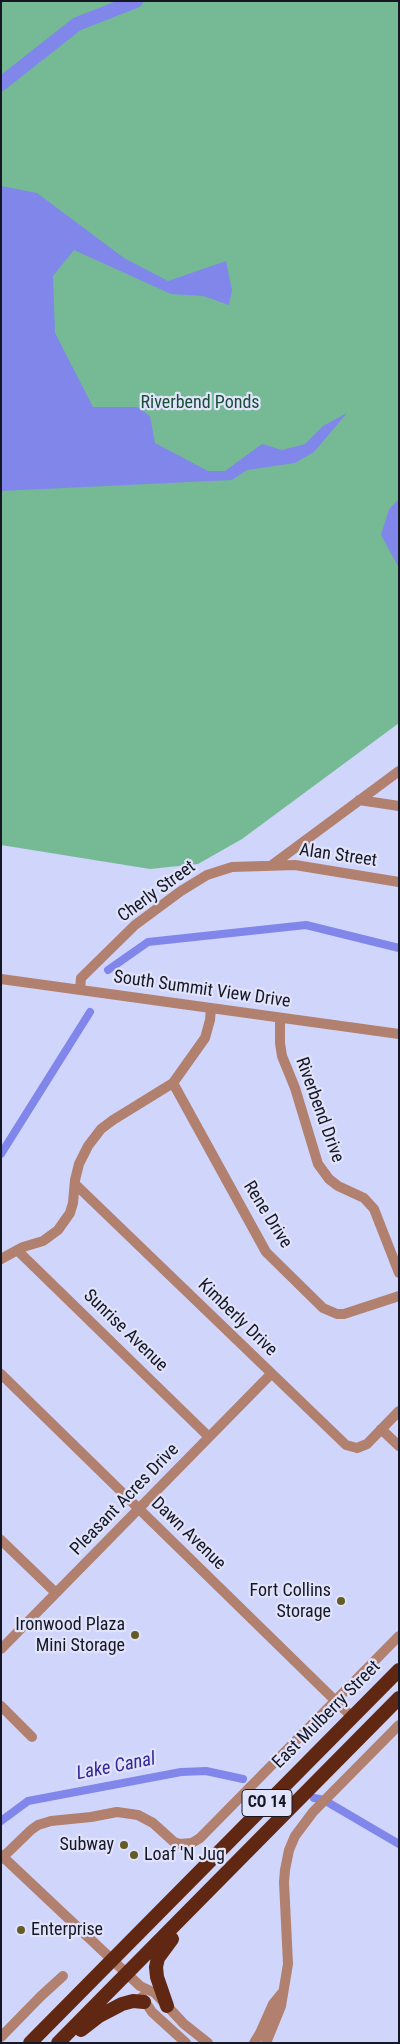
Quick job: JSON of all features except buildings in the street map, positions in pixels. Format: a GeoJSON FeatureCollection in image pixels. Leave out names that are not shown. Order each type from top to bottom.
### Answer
{"type":"FeatureCollection","features":[{"type":"Feature","properties":{"kind":"highway","name":"East Mulberry Street"},"geometry":{"type":"LineString","coordinates":[[30,2043],[399,1670]]}},
{"type":"Feature","properties":{"kind":"highway","name":"CO 14"},"geometry":{"type":"LineString","coordinates":[[58,2043],[399,1698]]}},
{"type":"Feature","properties":{"kind":"highway"},"geometry":{"type":"LineString","coordinates":[[167,2006],[157,1977],[158,1958],[168,1943],[215,1895],[232,1866]]}},
{"type":"Feature","properties":{"kind":"highway"},"geometry":{"type":"LineString","coordinates":[[68,2043],[83,2028],[111,2010],[133,2001],[144,2002]]}},
{"type":"Feature","properties":{"kind":"street"},"geometry":{"type":"LineString","coordinates":[[272,865],[399,771]]}},
{"type":"Feature","properties":{"kind":"street"},"geometry":{"type":"LineString","coordinates":[[360,800],[399,806]]}},
{"type":"Feature","properties":{"kind":"street","name":"Alan Street"},"geometry":{"type":"LineString","coordinates":[[272,865],[313,867],[399,882]]}},
{"type":"Feature","properties":{"kind":"street","name":"Cherly Street"},"geometry":{"type":"LineString","coordinates":[[80,990],[81,978],[135,925],[181,891],[207,875],[232,868],[272,865]]}},
{"type":"Feature","properties":{"kind":"street","name":"South Summit View Drive"},"geometry":{"type":"LineString","coordinates":[[1,979],[399,1034]]}},
{"type":"Feature","properties":{"kind":"street"},"geometry":{"type":"LineString","coordinates":[[1,1259],[17,1250],[43,1241],[58,1230],[70,1213],[74,1203],[75,1184],[83,1153],[101,1129],[173,1083],[205,1038],[211,1008]]}},
{"type":"Feature","properties":{"kind":"street","name":"Riverbend Drive"},"geometry":{"type":"LineString","coordinates":[[280,1018],[282,1056],[295,1088],[318,1164],[329,1179],[338,1186],[364,1198],[374,1209],[399,1273]]}},
{"type":"Feature","properties":{"kind":"street","name":"Rene Drive"},"geometry":{"type":"LineString","coordinates":[[173,1083],[266,1252],[323,1308],[337,1314],[344,1314],[399,1296]]}},
{"type":"Feature","properties":{"kind":"street","name":"Kimberly Drive"},"geometry":{"type":"LineString","coordinates":[[75,1184],[346,1445],[351,1448],[362,1447],[381,1429]]}},
{"type":"Feature","properties":{"kind":"street","name":"Sunrise Avenue"},"geometry":{"type":"LineString","coordinates":[[17,1250],[209,1437]]}},
{"type":"Feature","properties":{"kind":"street","name":"Dawn Avenue"},"geometry":{"type":"LineString","coordinates":[[1,1374],[352,1717]]}},
{"type":"Feature","properties":{"kind":"street","name":"Pleasant Acres Drive"},"geometry":{"type":"LineString","coordinates":[[1,1649],[271,1374]]}},
{"type":"Feature","properties":{"kind":"street"},"geometry":{"type":"LineString","coordinates":[[399,1411],[381,1429],[399,1446]]}},
{"type":"Feature","properties":{"kind":"street"},"geometry":{"type":"LineString","coordinates":[[1,1540],[56,1593]]}},
{"type":"Feature","properties":{"kind":"street"},"geometry":{"type":"LineString","coordinates":[[208,2043],[184,2024],[155,1993],[140,1986],[126,1974],[2,1857],[38,1825],[51,1821],[117,1812],[138,1815],[153,1823],[174,1842],[180,1844],[192,1843],[200,1838],[399,1636]]}},
{"type":"Feature","properties":{"kind":"street"},"geometry":{"type":"LineString","coordinates":[[1,1706],[32,1737]]}},
{"type":"Feature","properties":{"kind":"street"},"geometry":{"type":"LineString","coordinates":[[254,2043],[273,2004],[286,1983],[288,1964],[284,1870],[295,1836],[313,1812],[399,1725]]}},
{"type":"Feature","properties":{"kind":"street"},"geometry":{"type":"LineString","coordinates":[[366,1731],[380,1744]]}},
{"type":"Feature","properties":{"kind":"street"},"geometry":{"type":"LineString","coordinates":[[1,2037],[63,1976]]}},
{"type":"Feature","properties":{"kind":"street"},"geometry":{"type":"LineString","coordinates":[[140,1986],[144,2002],[152,2012],[186,2043]]}},
{"type":"Feature","properties":{"kind":"street"},"geometry":{"type":"LineString","coordinates":[[266,2043],[281,2006],[282,1992]]}},
{"type":"Feature","properties":{"kind":"green space","name":"Riverbend Ponds"},"geometry":{"type":"Polygon","coordinates":[[[1,1],[399,1],[399,723],[242,839],[198,864],[150,869],[1,845],[1,1]]]}},
{"type":"Feature","properties":{"kind":"water"},"geometry":{"type":"Polygon","coordinates":[[[1,186],[37,193],[124,258],[168,281],[226,261],[232,290],[229,305],[203,296],[171,294],[74,250],[53,276],[55,333],[93,407],[137,407],[150,416],[155,443],[208,471],[225,471],[262,444],[282,450],[305,444],[323,426],[347,413],[314,452],[295,463],[247,470],[232,480],[1,491],[1,186]]]}},
{"type":"Feature","properties":{"kind":"water"},"geometry":{"type":"Polygon","coordinates":[[[399,499],[399,568],[381,535],[389,509],[399,499]]]}},
{"type":"Feature","properties":{"kind":"waterway"},"geometry":{"type":"LineString","coordinates":[[1,84],[77,24],[136,1]]}},
{"type":"Feature","properties":{"kind":"waterway"},"geometry":{"type":"LineString","coordinates":[[108,970],[148,942],[306,925],[399,948]]}},
{"type":"Feature","properties":{"kind":"waterway"},"geometry":{"type":"LineString","coordinates":[[1,1154],[90,1012]]}},
{"type":"Feature","properties":{"kind":"waterway","name":"Lake Canal"},"geometry":{"type":"LineString","coordinates":[[1,1821],[28,1801],[181,1772],[206,1771],[243,1779]]}},
{"type":"Feature","properties":{"kind":"waterway","name":"Lake Canal"},"geometry":{"type":"LineString","coordinates":[[314,1798],[320,1799]]}},
{"type":"Feature","properties":{"kind":"waterway","name":"Lake Canal"},"geometry":{"type":"LineString","coordinates":[[329,1803],[399,1844]]}},
{"type":"Feature","properties":{"kind":"place","name":"Fort Collins Storage"},"geometry":{"type":"Point","coordinates":[341,1601]}},
{"type":"Feature","properties":{"kind":"place","name":"Ironwood Plaza Mini Storage"},"geometry":{"type":"Point","coordinates":[135,1635]}},
{"type":"Feature","properties":{"kind":"place","name":"Subway"},"geometry":{"type":"Point","coordinates":[124,1845]}},
{"type":"Feature","properties":{"kind":"place","name":"Loaf 'N Jug"},"geometry":{"type":"Point","coordinates":[134,1855]}},
{"type":"Feature","properties":{"kind":"place","name":"Enterprise"},"geometry":{"type":"Point","coordinates":[21,1930]}}]}
